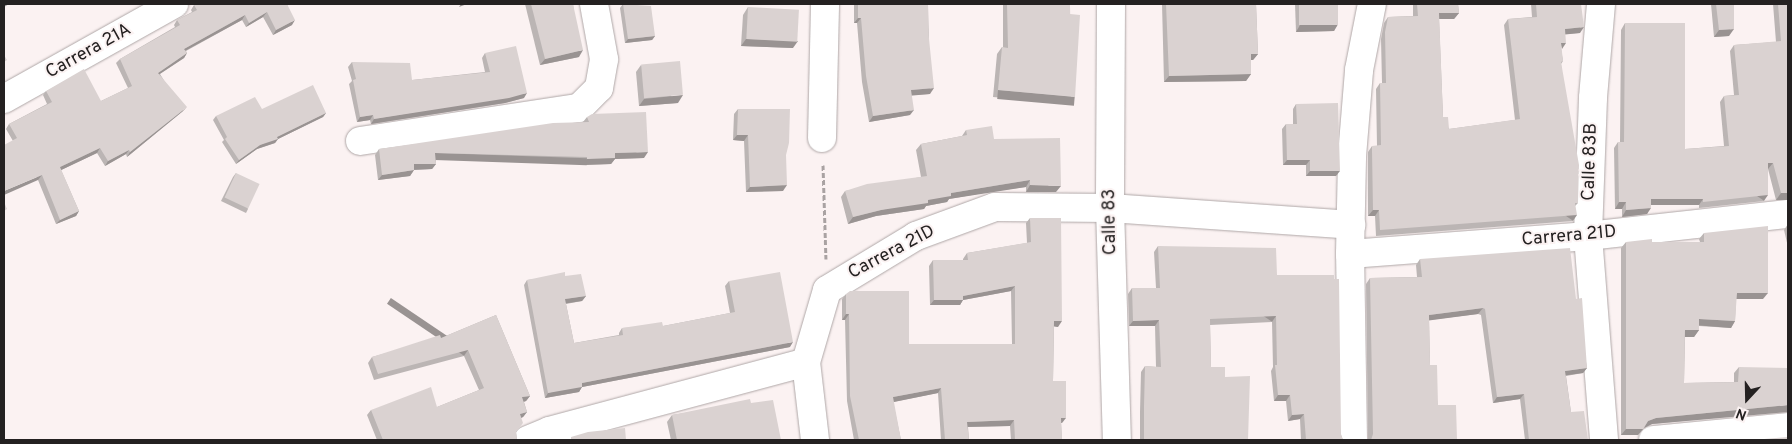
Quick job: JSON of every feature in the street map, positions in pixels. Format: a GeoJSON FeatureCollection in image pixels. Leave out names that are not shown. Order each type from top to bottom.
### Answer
{"type":"FeatureCollection","features":[{"type":"Feature","properties":{"kind":"street","name":"Carrera 21A"},"geometry":{"type":"LineString","coordinates":[[4,99],[174,4]]}},
{"type":"Feature","properties":{"kind":"street"},"geometry":{"type":"LineString","coordinates":[[360,141],[579,108],[599,88],[604,59],[594,4]]}},
{"type":"Feature","properties":{"kind":"street"},"geometry":{"type":"LineString","coordinates":[[822,138],[825,4]]}},
{"type":"Feature","properties":{"kind":"street","name":"Calle 83"},"geometry":{"type":"LineString","coordinates":[[1111,4],[1110,208],[1117,440]]}},
{"type":"Feature","properties":{"kind":"street"},"geometry":{"type":"LineString","coordinates":[[1353,440],[1350,254],[1352,156],[1359,70],[1372,4]]}},
{"type":"Feature","properties":{"kind":"street","name":"Calle 83B"},"geometry":{"type":"LineString","coordinates":[[1601,4],[1593,98],[1588,236],[1604,440]]}},
{"type":"Feature","properties":{"kind":"street","name":"Carrera 21D"},"geometry":{"type":"LineString","coordinates":[[826,290],[916,236],[996,207],[1110,208],[1351,225]]}},
{"type":"Feature","properties":{"kind":"street","name":"Carrera 21D"},"geometry":{"type":"LineString","coordinates":[[1350,254],[1588,236],[1788,214]]}},
{"type":"Feature","properties":{"kind":"street"},"geometry":{"type":"LineString","coordinates":[[815,440],[806,362],[826,290]]}},
{"type":"Feature","properties":{"kind":"street"},"geometry":{"type":"LineString","coordinates":[[528,440],[548,431],[806,362]]}},
{"type":"Feature","properties":{"kind":"street"},"geometry":{"type":"LineString","coordinates":[[1653,440],[1788,427]]}},
{"type":"Feature","properties":{"kind":"path"},"geometry":{"type":"LineString","coordinates":[[822,138],[826,290]]}},
{"type":"Feature","properties":{"kind":"building"},"geometry":{"type":"Polygon","coordinates":[[[287,4],[295,20],[276,30],[267,12],[249,23],[245,15],[184,49],[187,53],[158,73],[187,107],[130,152],[129,150],[108,161],[100,148],[60,167],[79,211],[60,220],[42,175],[4,191],[4,145],[17,138],[9,124],[52,102],[46,91],[84,69],[101,101],[132,86],[120,59],[180,25],[177,20],[197,10],[194,5],[287,4]]]}},
{"type":"Feature","properties":{"kind":"building"},"geometry":{"type":"Polygon","coordinates":[[[531,4],[573,4],[583,50],[545,59],[531,4]]]}},
{"type":"Feature","properties":{"kind":"building"},"geometry":{"type":"Polygon","coordinates":[[[623,4],[651,6],[655,36],[628,39],[623,4]]]}},
{"type":"Feature","properties":{"kind":"building"},"geometry":{"type":"Polygon","coordinates":[[[858,4],[928,4],[928,29],[934,88],[911,90],[914,110],[873,116],[866,76],[861,18],[858,18],[858,4]]]}},
{"type":"Feature","properties":{"kind":"building"},"geometry":{"type":"Polygon","coordinates":[[[1007,4],[1070,4],[1070,14],[1080,15],[1075,97],[998,90],[1002,47],[1008,48],[1007,4]]]}},
{"type":"Feature","properties":{"kind":"building"},"geometry":{"type":"Polygon","coordinates":[[[1166,4],[1256,4],[1258,54],[1251,54],[1251,74],[1169,76],[1166,4]]]}},
{"type":"Feature","properties":{"kind":"building"},"geometry":{"type":"Polygon","coordinates":[[[1299,4],[1338,4],[1338,25],[1299,25],[1299,4]]]}},
{"type":"Feature","properties":{"kind":"building"},"geometry":{"type":"Polygon","coordinates":[[[1417,4],[1458,4],[1459,13],[1439,13],[1443,117],[1448,117],[1449,129],[1520,119],[1508,19],[1537,17],[1536,4],[1581,4],[1584,27],[1565,29],[1566,43],[1561,43],[1563,61],[1561,62],[1579,165],[1578,203],[1575,203],[1577,215],[1380,230],[1379,210],[1373,210],[1372,146],[1381,145],[1380,83],[1386,83],[1385,32],[1388,17],[1418,16],[1417,4]]]}},
{"type":"Feature","properties":{"kind":"building"},"geometry":{"type":"Polygon","coordinates":[[[1716,4],[1734,4],[1734,29],[1719,30],[1716,4]]]}},
{"type":"Feature","properties":{"kind":"building"},"geometry":{"type":"Polygon","coordinates":[[[1778,4],[1788,4],[1788,193],[1781,193],[1773,163],[1768,163],[1768,195],[1703,202],[1703,199],[1651,199],[1651,208],[1626,210],[1626,202],[1619,202],[1618,142],[1624,142],[1625,23],[1685,23],[1685,149],[1729,146],[1724,96],[1739,95],[1734,45],[1781,41],[1778,4]]]}},
{"type":"Feature","properties":{"kind":"building"},"geometry":{"type":"Polygon","coordinates":[[[748,7],[799,10],[797,42],[746,39],[748,7]]]}},
{"type":"Feature","properties":{"kind":"building"},"geometry":{"type":"Polygon","coordinates":[[[516,46],[527,93],[509,98],[374,119],[373,115],[360,117],[353,80],[356,79],[352,62],[410,63],[412,80],[490,72],[485,53],[516,46]]]}},
{"type":"Feature","properties":{"kind":"building"},"geometry":{"type":"Polygon","coordinates":[[[680,61],[683,95],[644,98],[641,64],[680,61]]]}},
{"type":"Feature","properties":{"kind":"building"},"geometry":{"type":"Polygon","coordinates":[[[313,85],[326,113],[277,137],[278,139],[260,145],[239,160],[225,139],[227,137],[216,116],[255,97],[262,109],[313,85]]]}},
{"type":"Feature","properties":{"kind":"building"},"geometry":{"type":"Polygon","coordinates":[[[1338,103],[1340,171],[1310,171],[1310,160],[1287,160],[1286,124],[1297,124],[1296,104],[1338,103]]]}},
{"type":"Feature","properties":{"kind":"building"},"geometry":{"type":"Polygon","coordinates":[[[738,109],[790,109],[789,143],[786,155],[787,185],[750,187],[748,135],[737,135],[738,109]]]}},
{"type":"Feature","properties":{"kind":"building"},"geometry":{"type":"Polygon","coordinates":[[[646,112],[648,152],[615,153],[615,158],[587,159],[587,157],[435,153],[436,164],[414,164],[414,170],[382,175],[379,149],[553,123],[589,122],[587,117],[592,114],[646,112]]]}},
{"type":"Feature","properties":{"kind":"building"},"geometry":{"type":"Polygon","coordinates":[[[992,126],[994,139],[1060,138],[1061,186],[1030,185],[1030,180],[951,193],[951,196],[928,200],[928,203],[881,210],[853,217],[845,191],[867,184],[927,176],[921,144],[967,135],[966,130],[992,126]]]}},
{"type":"Feature","properties":{"kind":"building"},"geometry":{"type":"Polygon","coordinates":[[[236,173],[260,184],[248,208],[225,197],[236,173]]]}},
{"type":"Feature","properties":{"kind":"building"},"geometry":{"type":"Polygon","coordinates":[[[1030,218],[1061,218],[1062,321],[1054,321],[1053,381],[1066,381],[1066,418],[1061,418],[1062,440],[1015,440],[1014,420],[967,422],[969,440],[945,440],[941,388],[893,397],[901,440],[859,440],[850,396],[849,314],[846,314],[846,294],[850,291],[909,291],[909,344],[1015,344],[1015,286],[963,296],[963,300],[934,300],[933,260],[968,260],[967,253],[1031,242],[1030,218]]]}},
{"type":"Feature","properties":{"kind":"building"},"geometry":{"type":"Polygon","coordinates":[[[1768,226],[1768,293],[1737,293],[1735,321],[1699,319],[1699,330],[1685,330],[1684,383],[1738,382],[1739,367],[1788,368],[1788,405],[1656,418],[1648,421],[1643,429],[1626,429],[1626,242],[1652,239],[1652,242],[1704,242],[1704,233],[1768,226]]]}},
{"type":"Feature","properties":{"kind":"building"},"geometry":{"type":"Polygon","coordinates":[[[1158,246],[1276,248],[1277,275],[1334,275],[1334,279],[1339,279],[1341,434],[1343,440],[1306,440],[1304,414],[1292,415],[1290,395],[1278,395],[1275,365],[1277,365],[1276,316],[1210,319],[1211,367],[1225,367],[1225,377],[1250,376],[1248,440],[1144,440],[1145,366],[1161,367],[1159,320],[1133,321],[1132,288],[1160,288],[1158,246]]]}},
{"type":"Feature","properties":{"kind":"building"},"geometry":{"type":"Polygon","coordinates":[[[1570,248],[1576,299],[1582,298],[1587,368],[1565,371],[1571,412],[1584,411],[1588,440],[1529,440],[1524,394],[1497,397],[1485,309],[1483,308],[1429,315],[1430,365],[1437,365],[1438,405],[1456,405],[1457,440],[1371,440],[1373,434],[1370,278],[1422,277],[1420,259],[1570,248]]]}},
{"type":"Feature","properties":{"kind":"building"},"geometry":{"type":"Polygon","coordinates":[[[565,272],[565,276],[581,274],[586,296],[565,299],[574,343],[623,335],[622,328],[662,322],[663,326],[735,312],[729,281],[780,272],[793,342],[582,383],[582,387],[548,393],[527,280],[565,272]]]}},
{"type":"Feature","properties":{"kind":"building"},"geometry":{"type":"Polygon","coordinates":[[[496,315],[530,396],[522,397],[527,412],[520,414],[523,423],[516,432],[517,440],[383,440],[371,410],[431,387],[437,407],[484,388],[468,350],[378,374],[372,357],[440,335],[441,338],[496,315]]]}},
{"type":"Feature","properties":{"kind":"building"},"geometry":{"type":"Polygon","coordinates":[[[750,399],[751,403],[773,400],[781,440],[677,440],[672,415],[750,399]]]}},
{"type":"Feature","properties":{"kind":"building"},"geometry":{"type":"Polygon","coordinates":[[[625,428],[626,440],[571,440],[571,437],[588,432],[625,428]]]}},
{"type":"Feature","properties":{"kind":"building"},"geometry":{"type":"Polygon","coordinates":[[[1788,437],[1788,440],[1752,440],[1788,437]]]}}]}
